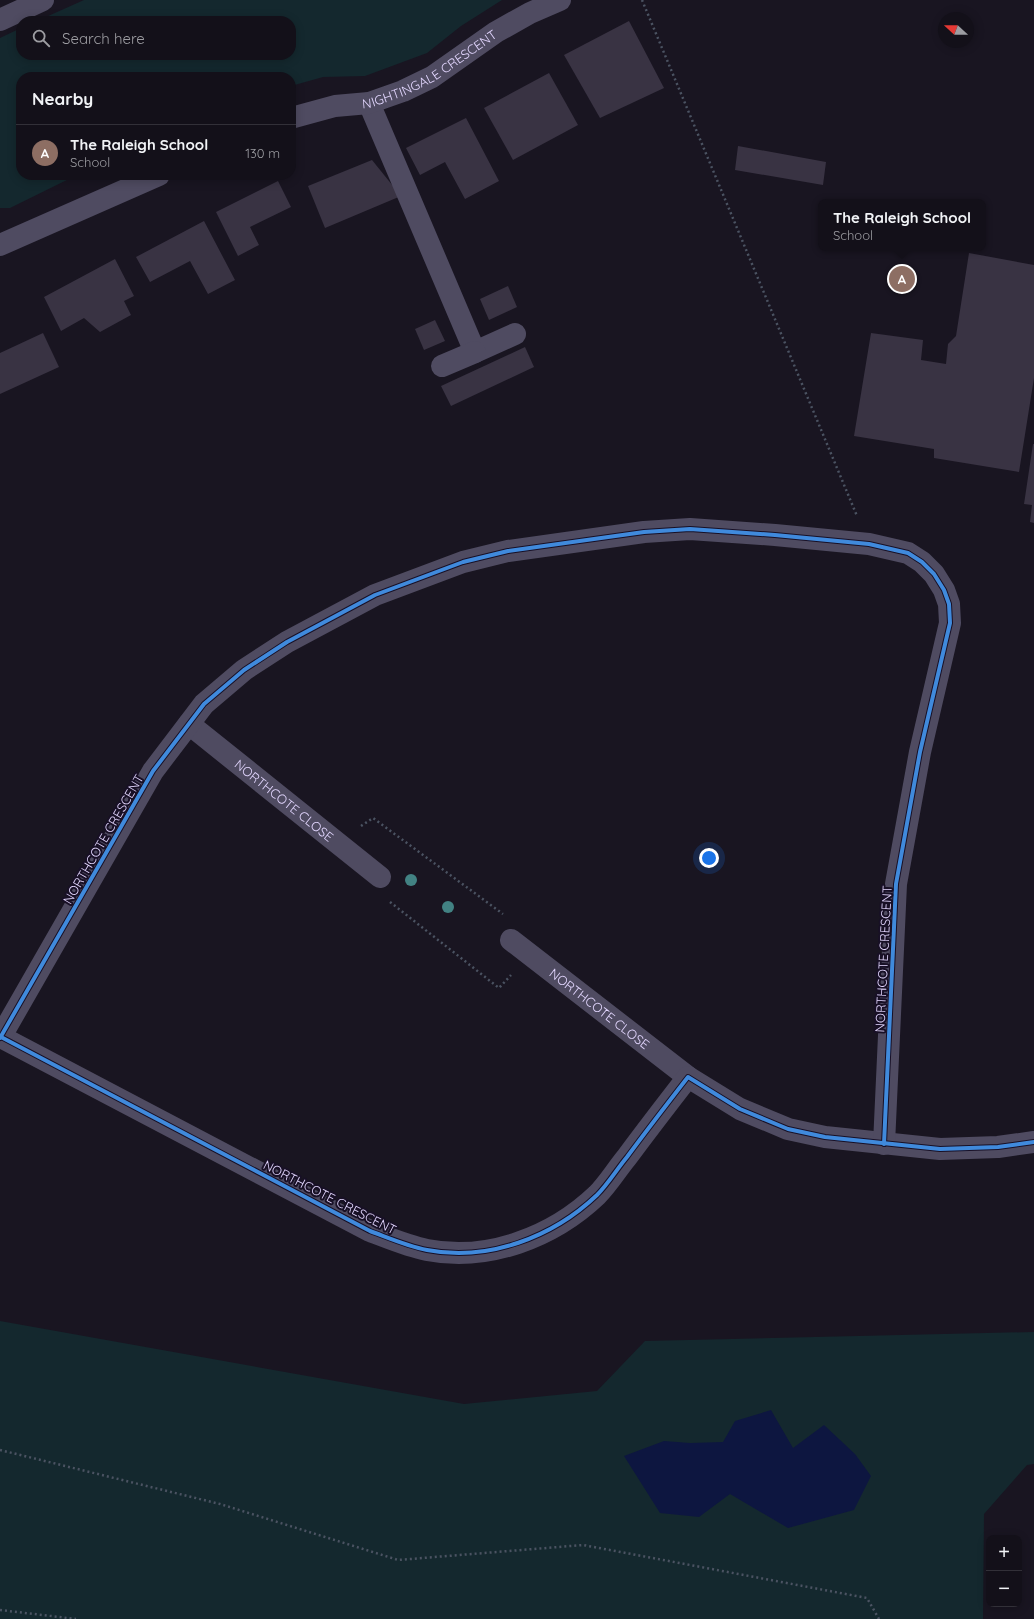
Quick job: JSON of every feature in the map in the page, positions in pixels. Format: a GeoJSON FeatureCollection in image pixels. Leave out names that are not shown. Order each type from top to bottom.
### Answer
{"type":"FeatureCollection","features":[{"type":"Feature","properties":{"kind":"street"},"geometry":{"type":"LineString","coordinates":[[0,20],[12,5],[43,0]]}},
{"type":"Feature","properties":{"kind":"street","name":"NIGHTINGALE CRESCENT"},"geometry":{"type":"LineString","coordinates":[[296,117],[335,106],[369,103],[404,91],[432,77],[496,32],[530,13],[560,0]]}},
{"type":"Feature","properties":{"kind":"street"},"geometry":{"type":"LineString","coordinates":[[369,103],[475,352]]}},
{"type":"Feature","properties":{"kind":"street"},"geometry":{"type":"LineString","coordinates":[[0,245],[148,180]]}},
{"type":"Feature","properties":{"kind":"street"},"geometry":{"type":"LineString","coordinates":[[442,366],[515,334]]}},
{"type":"Feature","properties":{"kind":"street","name":"NORTHCOTE CRESCENT"},"geometry":{"type":"LineString","coordinates":[[688,1077],[598,1194],[575,1214],[549,1231],[520,1242],[490,1250],[460,1252],[428,1250],[399,1243],[370,1231],[0,1037],[153,771],[204,704],[244,670],[287,642],[375,595],[463,562],[523,548],[644,532],[690,529],[869,544],[908,553],[922,562],[934,574],[944,590],[949,604],[950,623],[920,752],[896,884],[884,1144]]}},
{"type":"Feature","properties":{"kind":"street","name":"NORTHCOTE CLOSE"},"geometry":{"type":"LineString","coordinates":[[189,724],[380,877]]}},
{"type":"Feature","properties":{"kind":"street","name":"NORTHCOTE CLOSE"},"geometry":{"type":"LineString","coordinates":[[511,940],[688,1077]]}},
{"type":"Feature","properties":{"kind":"street"},"geometry":{"type":"LineString","coordinates":[[688,1077],[740,1109],[788,1129],[825,1137],[940,1149],[998,1147],[1034,1142]]}},
{"type":"Feature","properties":{"kind":"path"},"geometry":{"type":"LineString","coordinates":[[642,0],[869,544]]}},
{"type":"Feature","properties":{"kind":"path"},"geometry":{"type":"LineString","coordinates":[[329,836],[336,827],[346,831],[364,825],[373,818],[520,927],[511,940]]}},
{"type":"Feature","properties":{"kind":"path"},"geometry":{"type":"LineString","coordinates":[[380,877],[372,887],[499,988],[530,954]]}},
{"type":"Feature","properties":{"kind":"path"},"geometry":{"type":"LineString","coordinates":[[0,1450],[220,1504],[398,1560],[583,1545],[867,1598],[879,1619]]}},
{"type":"Feature","properties":{"kind":"path"},"geometry":{"type":"LineString","coordinates":[[0,1610],[76,1619]]}},
{"type":"Feature","properties":{"kind":"shaded area"},"geometry":{"type":"Polygon","coordinates":[[[84,0],[502,0],[461,26],[427,53],[365,76],[323,77],[296,85],[296,72],[16,72],[16,180],[67,180],[10,208],[0,208],[0,38],[16,30],[16,60],[296,60],[296,16],[48,16],[84,0]]]}},
{"type":"Feature","properties":{"kind":"shaded area"},"geometry":{"type":"Polygon","coordinates":[[[0,1321],[464,1404],[597,1391],[645,1341],[1034,1332],[1034,1464],[1027,1465],[984,1514],[983,1619],[0,1619],[0,1321]]]}},
{"type":"Feature","properties":{"kind":"shaded area"},"geometry":{"type":"Polygon","coordinates":[[[771,1410],[793,1448],[824,1425],[855,1454],[871,1476],[854,1510],[788,1528],[730,1494],[699,1517],[660,1513],[624,1456],[664,1441],[690,1443],[723,1442],[735,1421],[771,1410]]]}},
{"type":"Feature","properties":{"kind":"building"},"geometry":{"type":"Polygon","coordinates":[[[629,21],[664,88],[600,118],[564,55],[629,21]]]}},
{"type":"Feature","properties":{"kind":"building"},"geometry":{"type":"Polygon","coordinates":[[[549,73],[578,125],[513,160],[484,108],[549,73]]]}},
{"type":"Feature","properties":{"kind":"building"},"geometry":{"type":"Polygon","coordinates":[[[466,118],[499,181],[465,199],[445,162],[420,175],[406,148],[466,118]]]}},
{"type":"Feature","properties":{"kind":"building"},"geometry":{"type":"Polygon","coordinates":[[[738,146],[826,162],[823,185],[735,170],[738,146]]]}},
{"type":"Feature","properties":{"kind":"building"},"geometry":{"type":"Polygon","coordinates":[[[372,160],[401,196],[325,228],[308,186],[372,160]]]}},
{"type":"Feature","properties":{"kind":"building"},"geometry":{"type":"Polygon","coordinates":[[[278,181],[291,207],[250,227],[259,245],[238,256],[216,212],[278,181]]]}},
{"type":"Feature","properties":{"kind":"building"},"geometry":{"type":"Polygon","coordinates":[[[204,221],[235,280],[208,294],[190,261],[150,282],[136,257],[204,221]]]}},
{"type":"Feature","properties":{"kind":"building"},"geometry":{"type":"Polygon","coordinates":[[[969,253],[1034,265],[1034,378],[1019,472],[934,458],[934,449],[854,436],[871,333],[923,340],[921,360],[946,364],[948,344],[956,336],[969,253]]]}},
{"type":"Feature","properties":{"kind":"building"},"geometry":{"type":"Polygon","coordinates":[[[115,259],[134,296],[124,301],[131,315],[100,332],[84,318],[61,331],[44,297],[115,259]]]}},
{"type":"Feature","properties":{"kind":"building"},"geometry":{"type":"Polygon","coordinates":[[[508,286],[517,307],[489,320],[480,299],[508,286]]]}},
{"type":"Feature","properties":{"kind":"building"},"geometry":{"type":"Polygon","coordinates":[[[435,320],[445,341],[424,350],[415,329],[435,320]]]}},
{"type":"Feature","properties":{"kind":"building"},"geometry":{"type":"Polygon","coordinates":[[[43,333],[59,367],[0,394],[0,353],[43,333]]]}},
{"type":"Feature","properties":{"kind":"building"},"geometry":{"type":"Polygon","coordinates":[[[525,347],[534,367],[451,406],[441,386],[525,347]]]}},
{"type":"Feature","properties":{"kind":"building"},"geometry":{"type":"Polygon","coordinates":[[[1033,444],[1034,523],[1030,522],[1032,505],[1024,504],[1033,444]]]}},
{"type":"Feature","properties":{"kind":"cycle path"},"geometry":{"type":"LineString","coordinates":[[0,1038],[153,771],[204,704],[244,670],[287,642],[375,595],[463,562],[508,551],[644,532],[690,529],[869,544],[908,553],[922,562],[934,574],[944,590],[949,604],[950,623],[920,752],[896,884],[884,1144]]}},
{"type":"Feature","properties":{"kind":"cycle path"},"geometry":{"type":"LineString","coordinates":[[1,1037],[370,1231],[398,1242],[427,1250],[450,1253],[496,1249],[518,1243],[540,1234],[580,1210],[605,1186],[688,1077],[740,1109],[788,1129],[825,1137],[940,1149],[998,1147],[1034,1142]]}},
{"type":"Feature","properties":{"kind":"place","name":"The Raleigh School"},"geometry":{"type":"Point","coordinates":[902,279]}}]}
